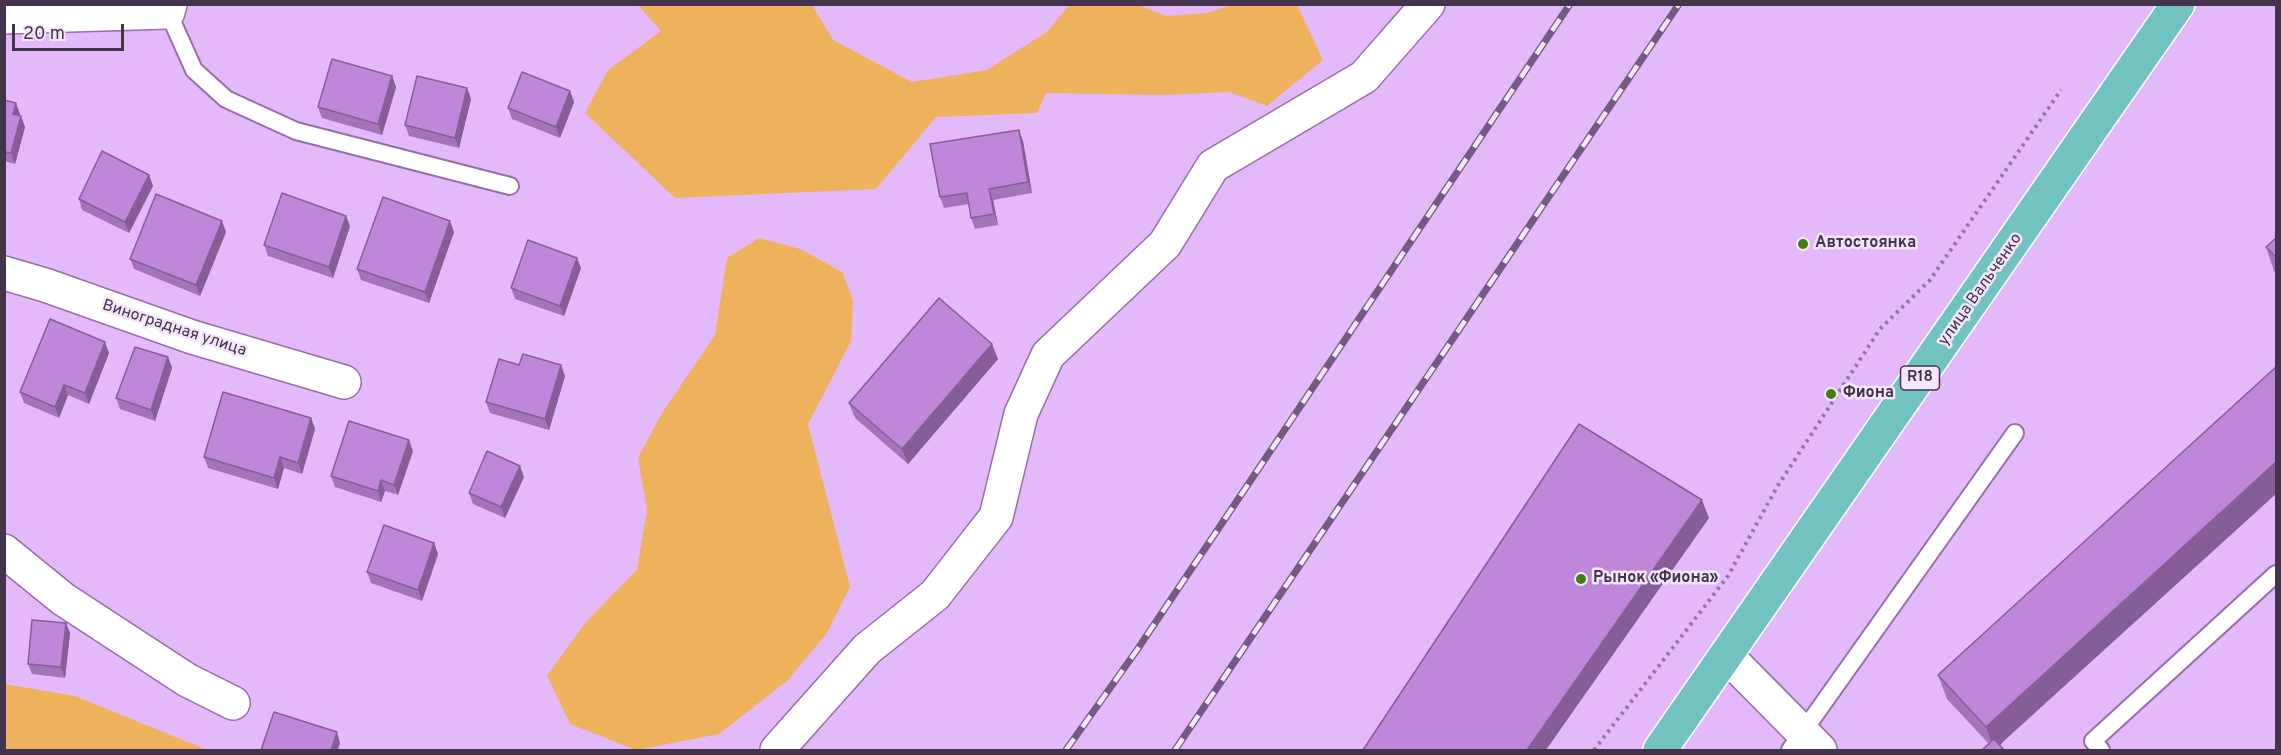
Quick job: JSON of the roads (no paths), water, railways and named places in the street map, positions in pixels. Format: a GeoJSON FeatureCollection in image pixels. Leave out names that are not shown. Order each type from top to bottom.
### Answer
{"type":"FeatureCollection","features":[{"type":"Feature","properties":{"kind":"main road","name":"улица Вальченко"},"geometry":{"type":"LineString","coordinates":[[1659,750],[1727,656],[2178,4]]}},
{"type":"Feature","properties":{"kind":"street"},"geometry":{"type":"LineString","coordinates":[[777,750],[867,650],[935,595],[996,517],[1021,414],[1048,355],[1165,244],[1213,166],[1364,76],[1428,4]]}},
{"type":"Feature","properties":{"kind":"street"},"geometry":{"type":"LineString","coordinates":[[4,18],[169,8]]}},
{"type":"Feature","properties":{"kind":"street","name":"Виноградная улица"},"geometry":{"type":"LineString","coordinates":[[4,273],[45,285],[192,337],[344,382]]}},
{"type":"Feature","properties":{"kind":"street"},"geometry":{"type":"LineString","coordinates":[[4,551],[72,605],[187,681],[233,704]]}},
{"type":"Feature","properties":{"kind":"street"},"geometry":{"type":"LineString","coordinates":[[1727,656],[1804,744]]}},
{"type":"Feature","properties":{"kind":"lane"},"geometry":{"type":"LineString","coordinates":[[169,8],[194,70],[226,99],[296,131],[510,186]]}},
{"type":"Feature","properties":{"kind":"lane"},"geometry":{"type":"LineString","coordinates":[[1804,744],[2015,433]]}},
{"type":"Feature","properties":{"kind":"lane"},"geometry":{"type":"LineString","coordinates":[[2101,750],[2093,741],[2277,574]]}},
{"type":"Feature","properties":{"kind":"railway"},"geometry":{"type":"LineString","coordinates":[[1066,750],[1137,650],[1570,4]]}},
{"type":"Feature","properties":{"kind":"railway"},"geometry":{"type":"LineString","coordinates":[[1175,750],[1679,4]]}},
{"type":"Feature","properties":{"kind":"place","name":"Автостоянка"},"geometry":{"type":"Point","coordinates":[1803,244]}},
{"type":"Feature","properties":{"kind":"place","name":"Фиона"},"geometry":{"type":"Point","coordinates":[1831,394]}},
{"type":"Feature","properties":{"kind":"place","name":"Рынок «Фиона»"},"geometry":{"type":"Point","coordinates":[1581,579]}}]}
